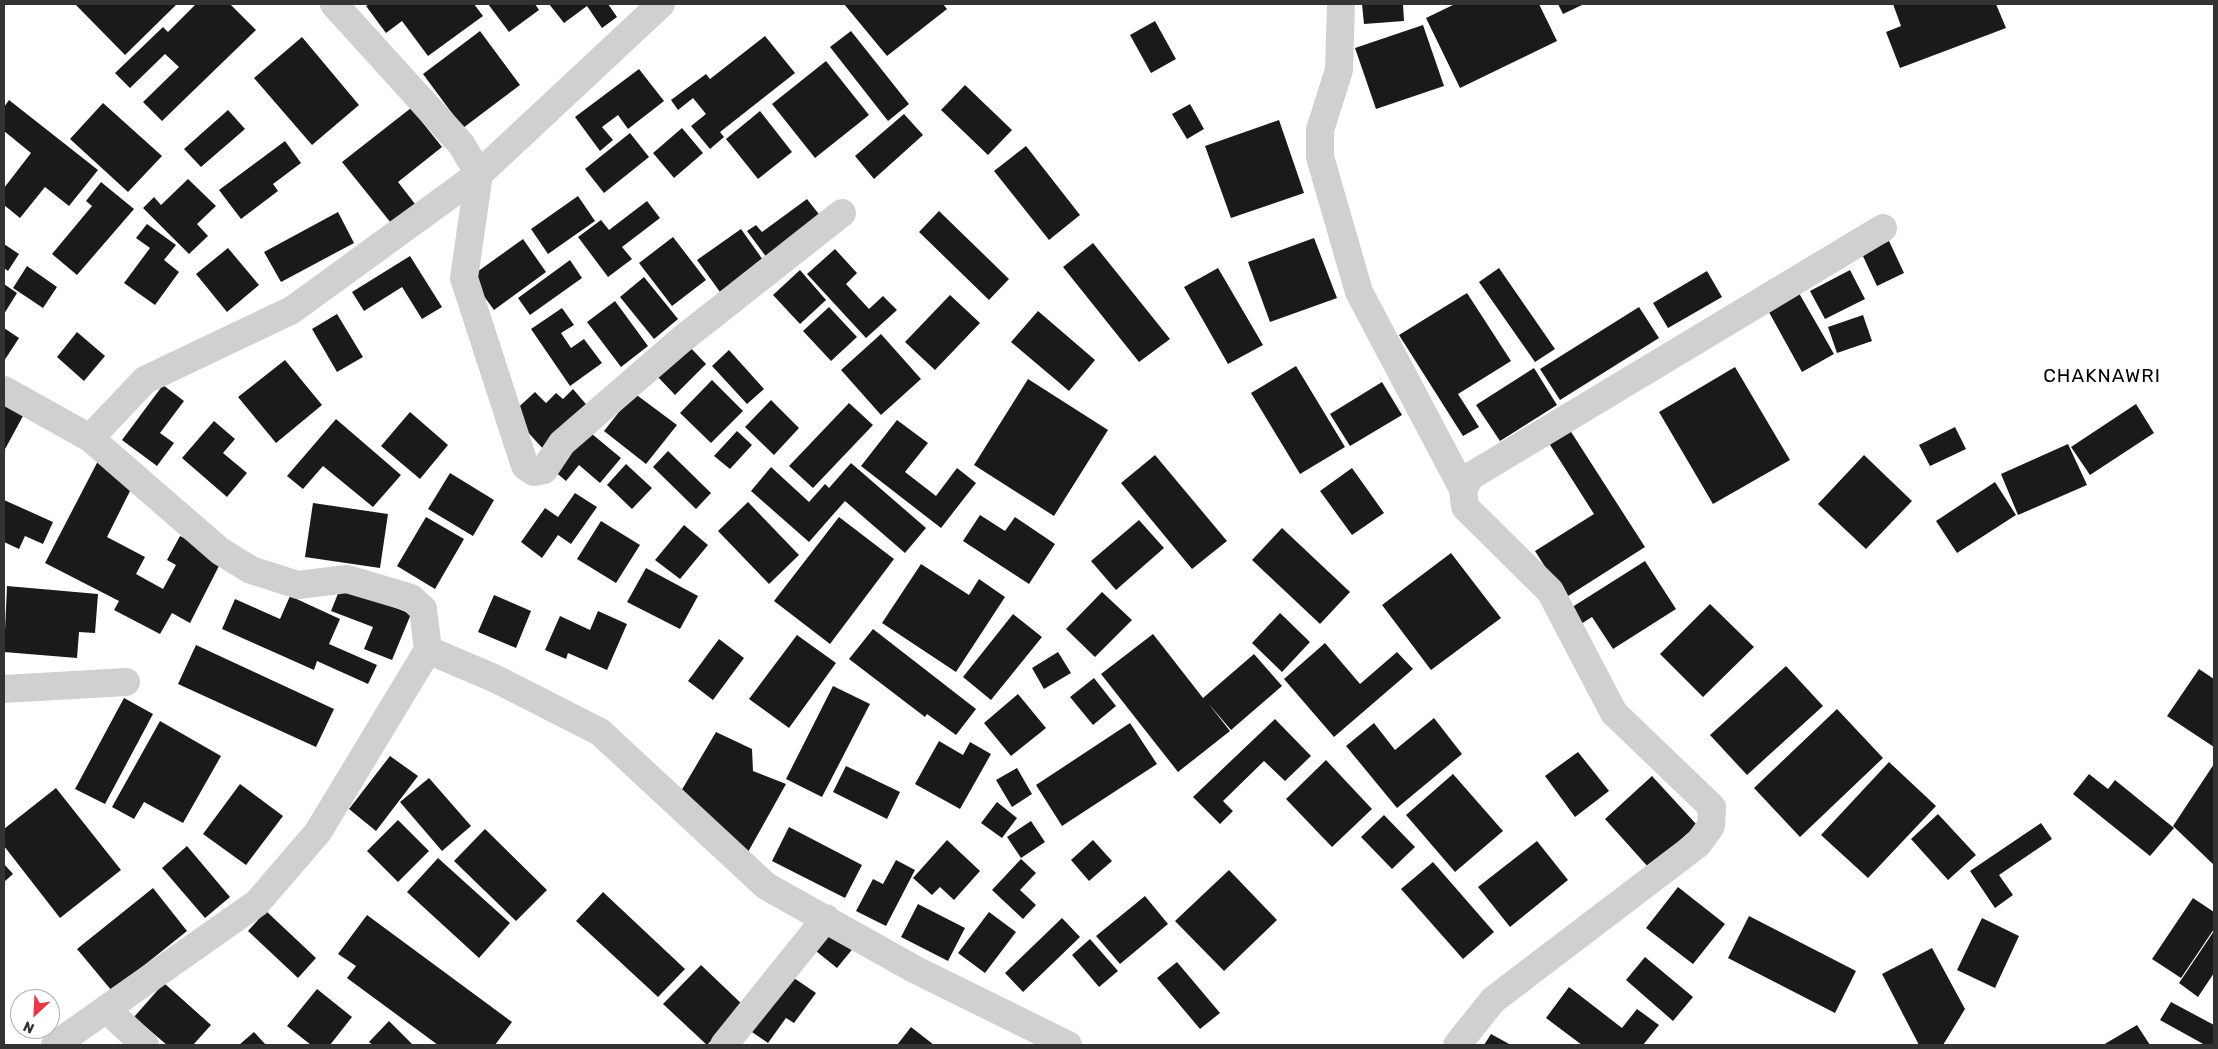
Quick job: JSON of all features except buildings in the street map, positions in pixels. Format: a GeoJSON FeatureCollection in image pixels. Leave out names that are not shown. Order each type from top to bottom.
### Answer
{"type":"FeatureCollection","features":[{"type":"Feature","properties":{"kind":"street"},"geometry":{"type":"LineString","coordinates":[[334,4],[461,144],[479,174],[464,278],[525,466],[534,472],[544,470],[562,443],[681,340],[842,213]]}},
{"type":"Feature","properties":{"kind":"street"},"geometry":{"type":"LineString","coordinates":[[90,438],[145,380],[292,310],[479,174],[661,4]]}},
{"type":"Feature","properties":{"kind":"street"},"geometry":{"type":"LineString","coordinates":[[1341,4],[1339,70],[1320,130],[1320,157],[1359,292],[1464,489],[1465,507],[1550,591],[1614,713],[1712,807],[1711,826],[1698,844],[1493,1000],[1457,1045]]}},
{"type":"Feature","properties":{"kind":"street"},"geometry":{"type":"LineString","coordinates":[[1464,489],[1471,476],[1883,228]]}},
{"type":"Feature","properties":{"kind":"street"},"geometry":{"type":"LineString","coordinates":[[4,390],[90,438],[220,552],[250,570],[298,585],[347,578],[411,598],[423,610],[428,650],[318,832],[257,903],[55,1045]]}},
{"type":"Feature","properties":{"kind":"street"},"geometry":{"type":"LineString","coordinates":[[428,650],[496,680],[600,732],[766,886],[914,969],[1068,1045]]}},
{"type":"Feature","properties":{"kind":"street"},"geometry":{"type":"LineString","coordinates":[[4,689],[126,682]]}},
{"type":"Feature","properties":{"kind":"street"},"geometry":{"type":"LineString","coordinates":[[724,1045],[826,918]]}},
{"type":"Feature","properties":{"kind":"street"},"geometry":{"type":"LineString","coordinates":[[106,1009],[144,1045]]}},
{"type":"Feature","properties":{"kind":"district","name":"CHAKNAWRI"},"geometry":{"type":"Point","coordinates":[2102,377]}}]}
